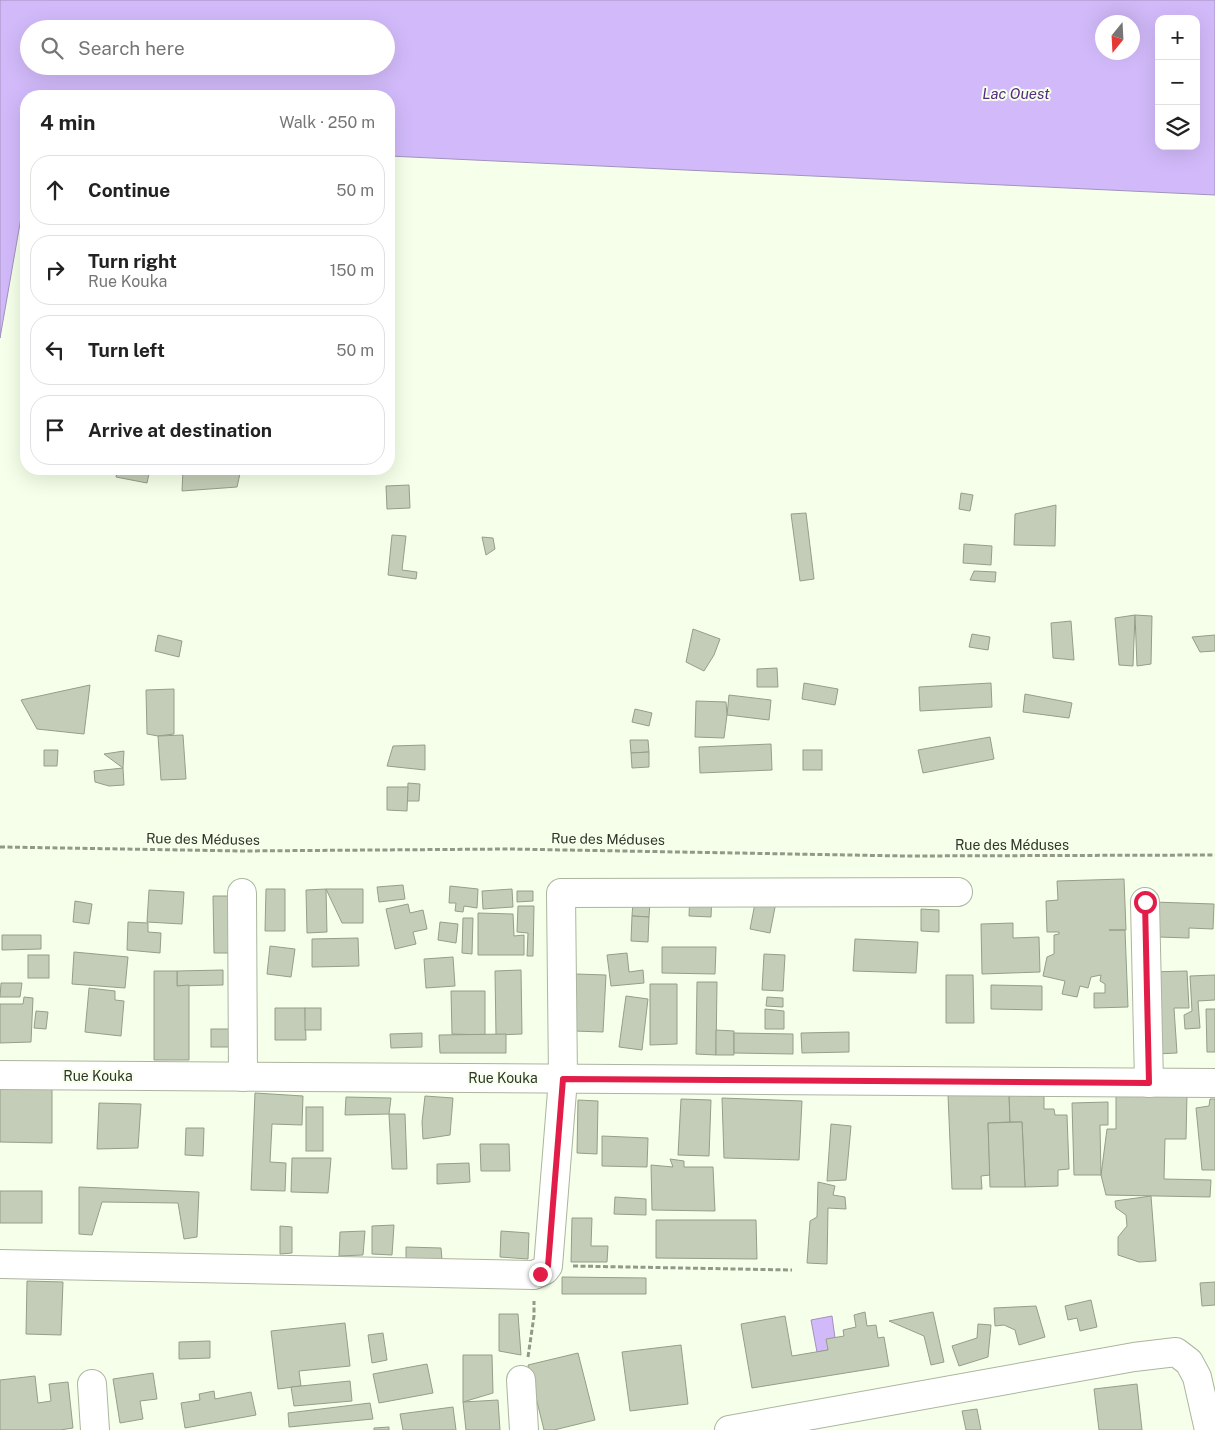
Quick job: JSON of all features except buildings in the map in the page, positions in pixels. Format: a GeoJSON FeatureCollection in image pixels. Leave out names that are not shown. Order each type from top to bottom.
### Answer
{"type":"FeatureCollection","features":[{"type":"Feature","properties":{"kind":"street"},"geometry":{"type":"LineString","coordinates":[[0,1264],[541,1271],[563,1079],[561,893],[958,892]]}},
{"type":"Feature","properties":{"kind":"street"},"geometry":{"type":"LineString","coordinates":[[242,893],[243,1076]]}},
{"type":"Feature","properties":{"kind":"street"},"geometry":{"type":"LineString","coordinates":[[1145,902],[1149,1083]]}},
{"type":"Feature","properties":{"kind":"street","name":"Rue Kouka"},"geometry":{"type":"LineString","coordinates":[[0,1075],[1215,1083]]}},
{"type":"Feature","properties":{"kind":"street"},"geometry":{"type":"LineString","coordinates":[[729,1430],[1124,1359],[1176,1352],[1189,1362],[1197,1377],[1210,1430]]}},
{"type":"Feature","properties":{"kind":"street"},"geometry":{"type":"LineString","coordinates":[[521,1380],[524,1430]]}},
{"type":"Feature","properties":{"kind":"street"},"geometry":{"type":"LineString","coordinates":[[92,1384],[95,1430]]}},
{"type":"Feature","properties":{"kind":"path","name":"Rue des Méduses"},"geometry":{"type":"LineString","coordinates":[[0,847],[241,851],[510,848],[905,856],[1215,855]]}},
{"type":"Feature","properties":{"kind":"path"},"geometry":{"type":"LineString","coordinates":[[521,1380],[529,1351],[541,1271],[792,1270]]}},
{"type":"Feature","properties":{"kind":"water","name":"Lac Ouest"},"geometry":{"type":"Polygon","coordinates":[[[0,0],[1215,0],[1215,195],[395,156],[395,90],[20,90],[20,223],[0,338],[0,0]]]}},
{"type":"Feature","properties":{"kind":"water"},"geometry":{"type":"Polygon","coordinates":[[[832,1316],[835,1338],[828,1350],[817,1352],[811,1320],[832,1316]]]}},
{"type":"Feature","properties":{"kind":"route"},"geometry":{"type":"LineString","coordinates":[[540,1274],[548,1266],[563,1079],[1149,1083],[1145,902]]}}]}
